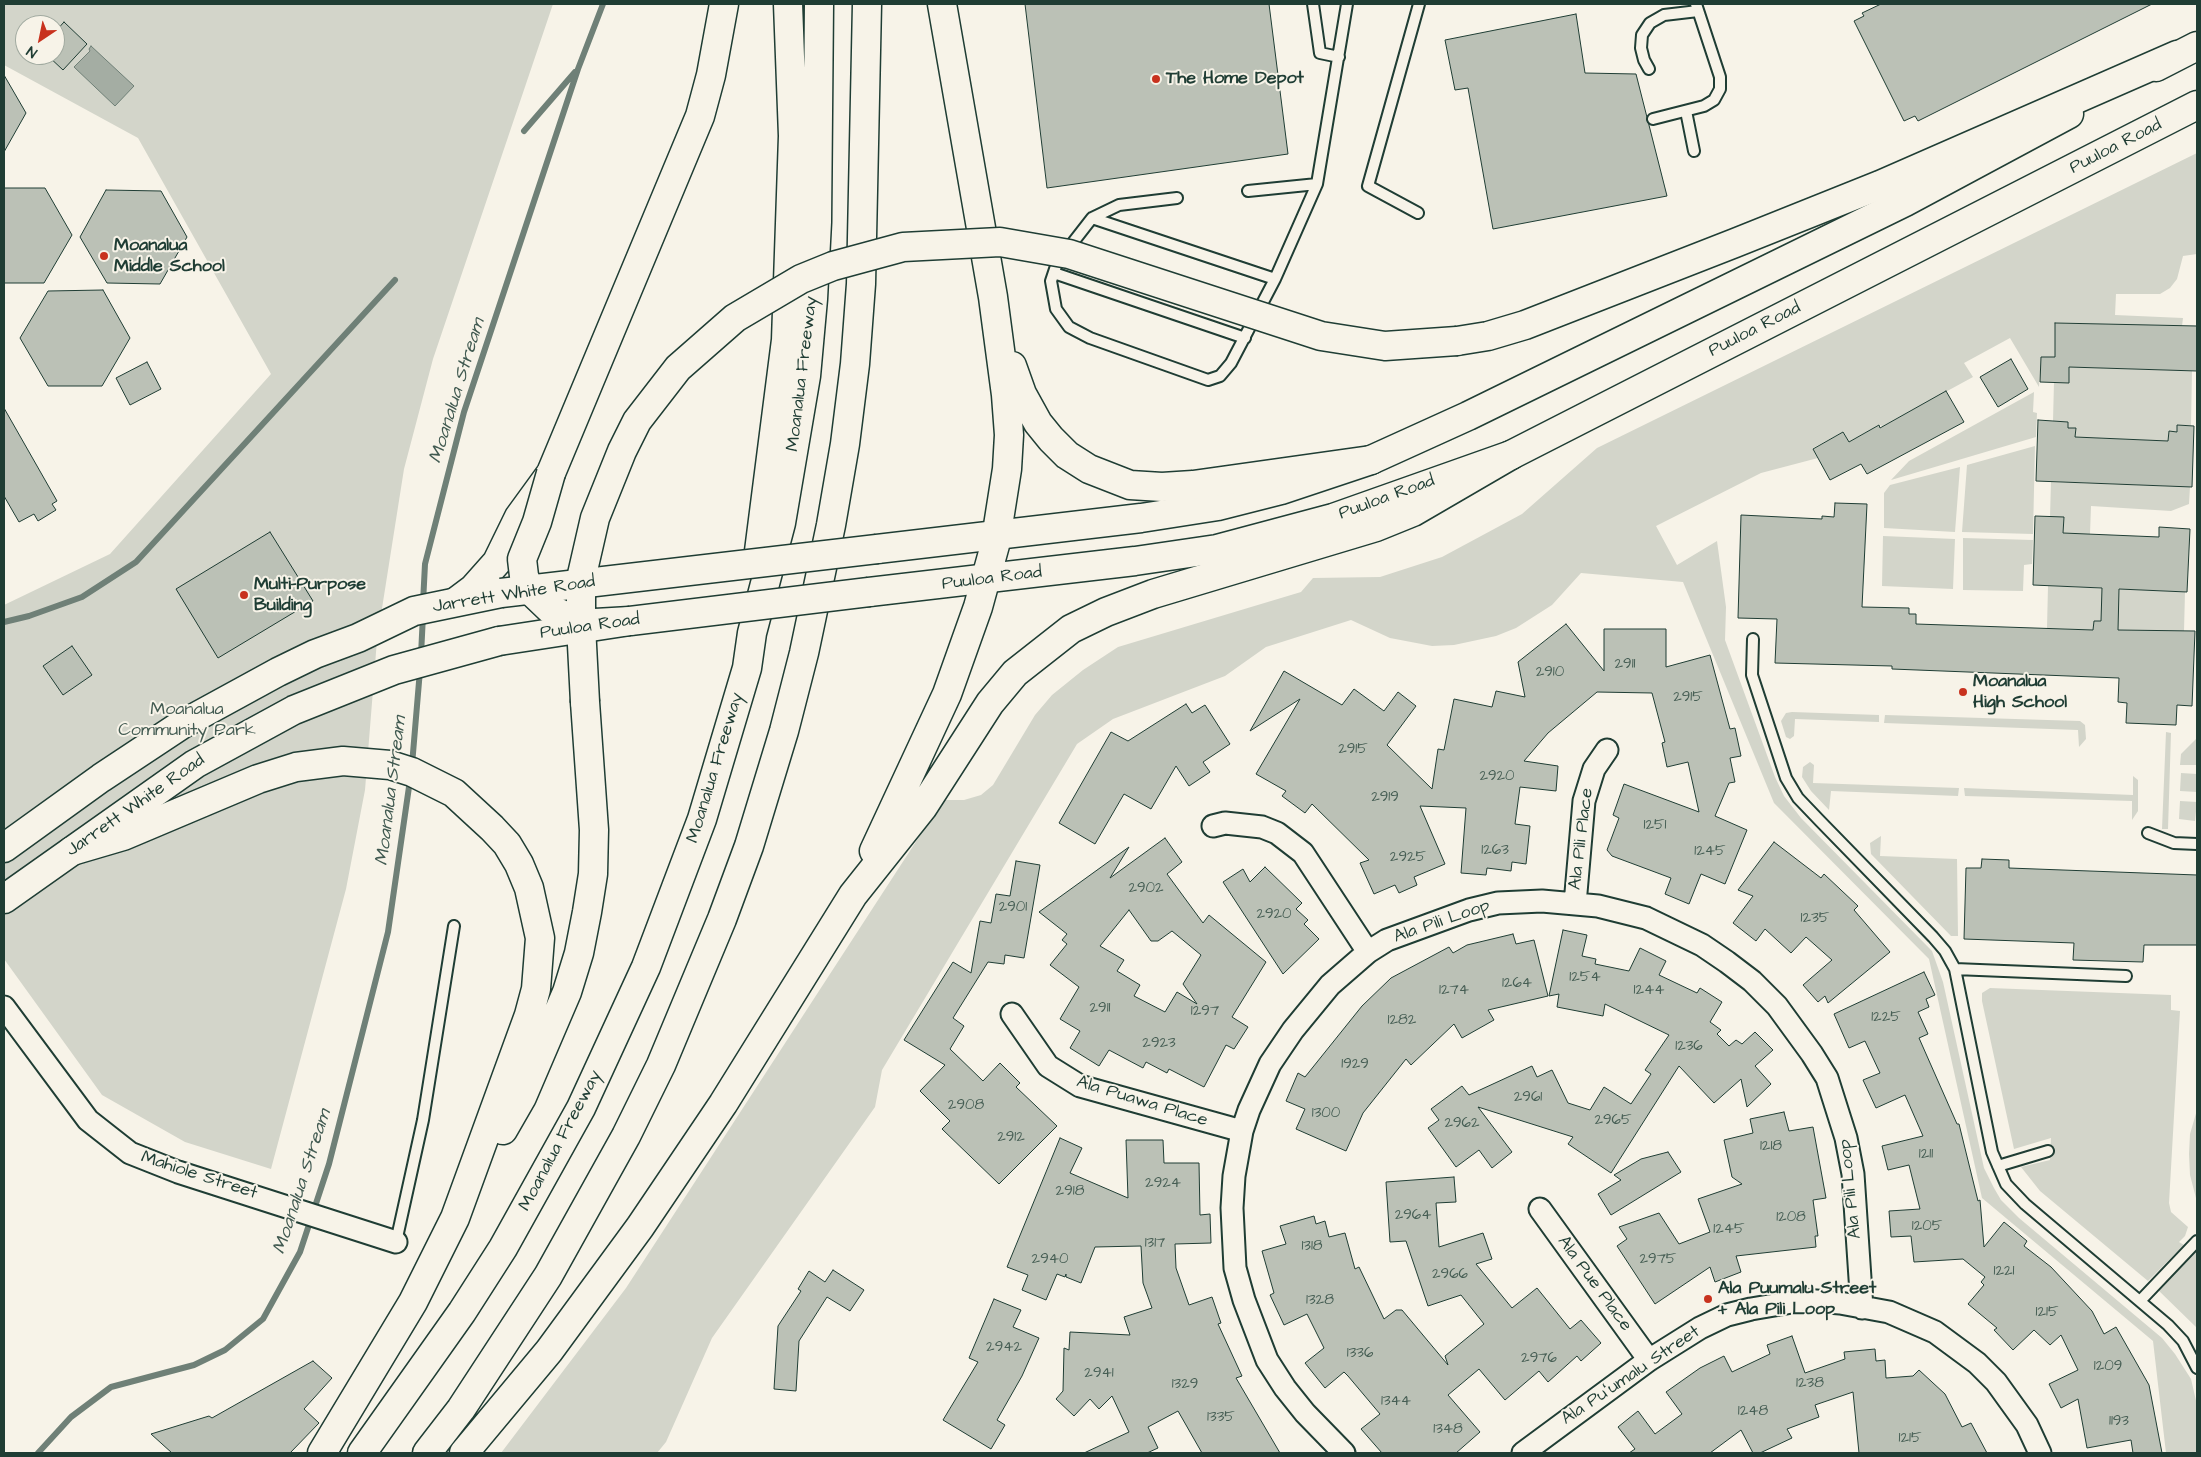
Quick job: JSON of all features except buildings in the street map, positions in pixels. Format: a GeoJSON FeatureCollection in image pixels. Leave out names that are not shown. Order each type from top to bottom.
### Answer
{"type":"FeatureCollection","features":[{"type":"Feature","properties":{"kind":"main road"},"geometry":{"type":"LineString","coordinates":[[630,621],[595,623],[575,620],[550,609],[530,590],[524,576],[522,559],[537,522],[551,473],[680,169],[700,116],[711,75],[724,4]]}},
{"type":"Feature","properties":{"kind":"main road"},"geometry":{"type":"LineString","coordinates":[[752,633],[762,516],[779,407],[786,340],[793,136],[788,4]]}},
{"type":"Feature","properties":{"kind":"main road","name":"Moanalua Freeway"},"geometry":{"type":"LineString","coordinates":[[362,1453],[462,1312],[503,1248],[581,1108],[615,1037],[676,892],[702,819],[747,668],[752,633],[781,523],[806,376],[817,222],[819,4]]}},
{"type":"Feature","properties":{"kind":"main road"},"geometry":{"type":"LineString","coordinates":[[427,1453],[461,1409],[548,1276],[590,1205],[635,1118],[665,1056],[722,918],[749,846],[781,741],[804,653],[831,525],[845,444],[855,364],[863,245],[867,4]]}},
{"type":"Feature","properties":{"kind":"main road"},"geometry":{"type":"LineString","coordinates":[[853,895],[947,694],[978,608],[997,536],[1003,503],[1008,435],[1006,395],[993,297],[942,4]]}},
{"type":"Feature","properties":{"kind":"main road"},"geometry":{"type":"LineString","coordinates":[[997,536],[1141,518],[1218,506],[1281,490],[1371,460],[1468,416],[1905,202],[2187,51]]}},
{"type":"Feature","properties":{"kind":"main road"},"geometry":{"type":"LineString","coordinates":[[322,1453],[413,1302],[455,1218],[522,1097],[567,992],[579,953],[593,874],[594,830],[581,626],[581,579],[595,518],[622,451],[637,421],[678,368],[735,318],[801,279],[834,266],[903,247],[1000,242],[1069,254],[1321,336],[1385,346],[1457,341],[1488,336],[1525,325],[1880,185],[2187,51]]}},
{"type":"Feature","properties":{"kind":"main road","name":"Puuloa Road"},"geometry":{"type":"LineString","coordinates":[[499,641],[630,621],[985,580],[1217,549],[1333,518],[1511,455],[2197,105]]}},
{"type":"Feature","properties":{"kind":"main road"},"geometry":{"type":"LineString","coordinates":[[993,297],[1014,372],[1022,394],[1038,424],[1067,455],[1089,469],[1130,485],[1162,487],[1193,485],[1371,460]]}},
{"type":"Feature","properties":{"kind":"main road"},"geometry":{"type":"LineString","coordinates":[[464,1453],[549,1351],[640,1227],[723,1104],[853,895],[923,807],[990,703],[1015,673],[1044,648],[1071,629],[1153,594],[1376,527],[1413,512],[1511,455]]}},
{"type":"Feature","properties":{"kind":"main road"},"geometry":{"type":"LineString","coordinates":[[457,601],[473,589],[498,562],[519,517],[551,473]]}},
{"type":"Feature","properties":{"kind":"main road","name":"Jarrett White Road"},"geometry":{"type":"LineString","coordinates":[[4,848],[101,778],[209,708],[315,654],[358,638],[414,611],[501,593],[997,536]]}},
{"type":"Feature","properties":{"kind":"main road","name":"Jarrett White Road"},"geometry":{"type":"LineString","coordinates":[[12,893],[195,764],[294,710],[394,670],[499,641]]}},
{"type":"Feature","properties":{"kind":"main road"},"geometry":{"type":"LineString","coordinates":[[72,851],[123,836],[258,778],[296,768],[343,761],[390,765],[412,772],[454,793],[480,815],[507,844],[526,880],[540,938],[539,964],[530,1015],[455,1218]]}},
{"type":"Feature","properties":{"kind":"street","name":"Ala Pili Place"},"geometry":{"type":"LineString","coordinates":[[1575,904],[1584,801],[1594,769],[1607,750]]}},
{"type":"Feature","properties":{"kind":"street"},"geometry":{"type":"LineString","coordinates":[[1213,826],[1225,822],[1262,827],[1277,833],[1303,852],[1368,952]]}},
{"type":"Feature","properties":{"kind":"street","name":"Ala Pili Loop"},"geometry":{"type":"LineString","coordinates":[[1344,1453],[1305,1413],[1280,1381],[1267,1360],[1244,1300],[1236,1268],[1232,1208],[1234,1176],[1242,1131],[1248,1110],[1267,1071],[1293,1030],[1330,985],[1368,952],[1387,940],[1412,929],[1469,910],[1498,903],[1575,904],[1598,906],[1646,918],[1702,946],[1752,981],[1777,1006],[1827,1078],[1846,1138],[1853,1174],[1862,1308]]}},
{"type":"Feature","properties":{"kind":"street","name":"Mahiole Street"},"geometry":{"type":"LineString","coordinates":[[4,1007],[88,1120],[130,1153],[178,1172],[396,1242]]}},
{"type":"Feature","properties":{"kind":"street","name":"Ala Puawa Place"},"geometry":{"type":"LineString","coordinates":[[1012,1014],[1048,1066],[1080,1086],[1242,1131]]}},
{"type":"Feature","properties":{"kind":"street","name":"Ala Pue Place"},"geometry":{"type":"LineString","coordinates":[[1540,1208],[1649,1360]]}},
{"type":"Feature","properties":{"kind":"street","name":"Ala Puʻumalu Street"},"geometry":{"type":"LineString","coordinates":[[1522,1453],[1649,1360],[1700,1328],[1727,1315],[1751,1308],[1804,1300],[1840,1303],[1889,1312],[1935,1332],[1977,1362],[2011,1400],[2027,1425],[2040,1453]]}},
{"type":"Feature","properties":{"kind":"lane"},"geometry":{"type":"LineString","coordinates":[[1313,4],[1320,53],[1339,57]]}},
{"type":"Feature","properties":{"kind":"lane"},"geometry":{"type":"LineString","coordinates":[[1176,198],[1119,206],[1092,218],[1057,264],[1051,281],[1056,309],[1069,327],[1090,338],[1208,380],[1220,376],[1231,363],[1275,279],[1318,184],[1347,4]]}},
{"type":"Feature","properties":{"kind":"lane"},"geometry":{"type":"LineString","coordinates":[[1418,212],[1368,186],[1419,4]]}},
{"type":"Feature","properties":{"kind":"lane"},"geometry":{"type":"LineString","coordinates":[[1649,69],[1641,48],[1642,36],[1650,23],[1664,14],[1697,7],[1718,70],[1720,89],[1714,100],[1704,106],[1653,119]]}},
{"type":"Feature","properties":{"kind":"lane"},"geometry":{"type":"LineString","coordinates":[[1686,111],[1694,151]]}},
{"type":"Feature","properties":{"kind":"lane"},"geometry":{"type":"LineString","coordinates":[[1248,191],[1318,184]]}},
{"type":"Feature","properties":{"kind":"lane"},"geometry":{"type":"LineString","coordinates":[[1092,218],[1275,279]]}},
{"type":"Feature","properties":{"kind":"lane"},"geometry":{"type":"LineString","coordinates":[[1054,273],[1244,338]]}},
{"type":"Feature","properties":{"kind":"lane"},"geometry":{"type":"LineString","coordinates":[[1753,639],[1752,675],[1786,778],[1798,798],[1933,937],[1945,951],[1955,969],[1992,1152],[2006,1184],[2025,1204],[2140,1301],[2183,1342],[2197,1368]]}},
{"type":"Feature","properties":{"kind":"lane"},"geometry":{"type":"LineString","coordinates":[[2148,833],[2174,843],[2197,844]]}},
{"type":"Feature","properties":{"kind":"lane"},"geometry":{"type":"LineString","coordinates":[[396,1242],[423,1120],[454,926]]}},
{"type":"Feature","properties":{"kind":"lane"},"geometry":{"type":"LineString","coordinates":[[1955,969],[2126,976]]}},
{"type":"Feature","properties":{"kind":"lane"},"geometry":{"type":"LineString","coordinates":[[1998,1166],[2048,1151]]}},
{"type":"Feature","properties":{"kind":"lane"},"geometry":{"type":"LineString","coordinates":[[2140,1301],[2197,1241]]}},
{"type":"Feature","properties":{"kind":"green space","name":"Moanalua Community Park"},"geometry":{"type":"Polygon","coordinates":[[[4,4],[553,4],[433,359],[404,469],[377,640],[365,790],[346,889],[271,1169],[185,1142],[102,1095],[4,959],[4,605],[110,554],[271,374],[138,138],[4,65],[4,4]]]}},
{"type":"Feature","properties":{"kind":"green space"},"geometry":{"type":"Polygon","coordinates":[[[2197,153],[2197,254],[2183,256],[2177,279],[2170,288],[2160,294],[2116,294],[2115,315],[2183,318],[2182,326],[2056,323],[2055,357],[2041,357],[2039,387],[2010,338],[1964,363],[1973,377],[1883,426],[1879,425],[1849,442],[1843,432],[1813,448],[1818,458],[1761,473],[1656,526],[1677,565],[1717,541],[1726,607],[1725,640],[1775,777],[1784,796],[1801,818],[1932,951],[1943,982],[1984,1168],[1994,1188],[2001,1200],[2019,1218],[2162,1338],[2175,1354],[2191,1379],[2197,1405],[2197,1453],[2166,1453],[2153,1341],[1982,1198],[1929,959],[1774,803],[1683,582],[1581,573],[1552,605],[1516,628],[1496,636],[1454,645],[1432,646],[1390,638],[1351,620],[1266,647],[1225,676],[1113,719],[1077,744],[882,1070],[875,1107],[712,1338],[666,1442],[657,1453],[501,1453],[626,1288],[943,800],[964,800],[981,795],[993,785],[1035,715],[1052,695],[1083,670],[1118,647],[1301,592],[1313,578],[1380,577],[1442,557],[1522,514],[1597,448],[2197,153]]]}},
{"type":"Feature","properties":{"kind":"green space"},"geometry":{"type":"Polygon","coordinates":[[[2069,367],[2192,371],[2191,425],[2177,425],[2177,432],[2169,431],[2168,441],[2075,437],[2076,428],[2068,428],[2068,422],[2053,421],[2054,382],[2069,383],[2069,367]]]}},
{"type":"Feature","properties":{"kind":"green space"},"geometry":{"type":"Polygon","coordinates":[[[2034,392],[2033,412],[2037,413],[2036,437],[1891,480],[1909,461],[2034,392]]]}},
{"type":"Feature","properties":{"kind":"green space"},"geometry":{"type":"Polygon","coordinates":[[[2035,446],[2033,534],[1962,532],[1967,465],[2035,446]]]}},
{"type":"Feature","properties":{"kind":"green space"},"geometry":{"type":"Polygon","coordinates":[[[1960,467],[1955,532],[1884,528],[1884,493],[1890,485],[1960,467]]]}},
{"type":"Feature","properties":{"kind":"green space"},"geometry":{"type":"Polygon","coordinates":[[[2051,482],[2190,487],[2189,504],[2171,511],[2091,506],[2090,534],[2063,533],[2064,518],[2050,517],[2051,482]]]}},
{"type":"Feature","properties":{"kind":"green space"},"geometry":{"type":"Polygon","coordinates":[[[1883,536],[1955,539],[1953,589],[1882,586],[1883,536]]]}},
{"type":"Feature","properties":{"kind":"green space"},"geometry":{"type":"Polygon","coordinates":[[[1963,538],[2033,540],[2032,564],[2024,565],[2023,591],[1963,590],[1963,538]]]}},
{"type":"Feature","properties":{"kind":"green space"},"geometry":{"type":"Polygon","coordinates":[[[2048,586],[2185,592],[2184,631],[2118,630],[2101,621],[2094,621],[2093,630],[2047,628],[2048,586]]]}},
{"type":"Feature","properties":{"kind":"green space"},"geometry":{"type":"Polygon","coordinates":[[[1786,713],[1879,715],[1879,722],[1795,719],[1794,736],[1790,739],[1786,737],[1781,721],[1786,713]]]}},
{"type":"Feature","properties":{"kind":"green space"},"geometry":{"type":"Polygon","coordinates":[[[1885,715],[2080,721],[2085,725],[2086,739],[2079,747],[2078,730],[1884,723],[1885,715]]]}},
{"type":"Feature","properties":{"kind":"green space"},"geometry":{"type":"Polygon","coordinates":[[[2166,732],[2171,733],[2168,829],[2162,829],[2166,732]]]}},
{"type":"Feature","properties":{"kind":"green space"},"geometry":{"type":"Polygon","coordinates":[[[2197,738],[2197,765],[2180,765],[2181,754],[2197,738]]]}},
{"type":"Feature","properties":{"kind":"green space"},"geometry":{"type":"Polygon","coordinates":[[[1810,762],[1814,765],[1813,783],[1959,788],[1958,796],[1831,791],[1829,810],[1811,791],[1802,777],[1803,767],[1810,762]]]}},
{"type":"Feature","properties":{"kind":"green space"},"geometry":{"type":"Polygon","coordinates":[[[2181,773],[2197,774],[2197,792],[2180,791],[2181,773]]]}},
{"type":"Feature","properties":{"kind":"green space"},"geometry":{"type":"Polygon","coordinates":[[[2133,776],[2138,780],[2138,811],[2132,820],[2132,801],[1965,796],[1964,788],[2133,795],[2133,776]]]}},
{"type":"Feature","properties":{"kind":"green space"},"geometry":{"type":"Polygon","coordinates":[[[2180,801],[2197,802],[2195,821],[2179,819],[2180,801]]]}},
{"type":"Feature","properties":{"kind":"green space"},"geometry":{"type":"Polygon","coordinates":[[[1881,836],[1880,856],[1957,859],[1958,936],[1951,936],[1871,854],[1870,843],[1881,836]]]}},
{"type":"Feature","properties":{"kind":"green space"},"geometry":{"type":"Polygon","coordinates":[[[1990,988],[2171,995],[2171,1010],[2180,1011],[2169,1203],[2171,1212],[2188,1227],[2185,1236],[2179,1242],[2184,1245],[2148,1281],[2040,1191],[2021,1167],[2050,1160],[2051,1138],[2014,1149],[1982,1001],[1982,993],[1990,988]]]}},
{"type":"Feature","properties":{"kind":"green space"},"geometry":{"type":"Polygon","coordinates":[[[2197,1110],[2197,1202],[2190,1175],[2189,1154],[2190,1134],[2197,1110]]]}},
{"type":"Feature","properties":{"kind":"green space"},"geometry":{"type":"Polygon","coordinates":[[[2197,1250],[2197,1328],[2157,1289],[2197,1250]]]}},
{"type":"Feature","properties":{"kind":"shaded area"},"geometry":{"type":"Polygon","coordinates":[[[91,46],[134,86],[115,106],[74,67],[90,51],[91,46]]]}},
{"type":"Feature","properties":{"kind":"waterway","name":"Moanalua Stream"},"geometry":{"type":"LineString","coordinates":[[423,603],[425,564],[464,412],[578,69],[603,4]]}},
{"type":"Feature","properties":{"kind":"waterway"},"geometry":{"type":"LineString","coordinates":[[524,131],[575,72]]}},
{"type":"Feature","properties":{"kind":"waterway"},"geometry":{"type":"LineString","coordinates":[[4,622],[29,616],[82,597],[136,562],[395,280]]}},
{"type":"Feature","properties":{"kind":"waterway","name":"Moanalua Stream"},"geometry":{"type":"LineString","coordinates":[[421,655],[423,615]]}},
{"type":"Feature","properties":{"kind":"waterway","name":"Moanalua Stream"},"geometry":{"type":"LineString","coordinates":[[412,765],[420,670]]}},
{"type":"Feature","properties":{"kind":"waterway","name":"Moanalua Stream"},"geometry":{"type":"LineString","coordinates":[[38,1453],[71,1417],[111,1387],[194,1365],[225,1350],[263,1319],[300,1252],[329,1164],[388,932],[410,780]]}},
{"type":"Feature","properties":{"kind":"place","name":"The Home Depot"},"geometry":{"type":"Point","coordinates":[1156,79]}},
{"type":"Feature","properties":{"kind":"place","name":"Moanalua Middle School"},"geometry":{"type":"Point","coordinates":[104,256]}},
{"type":"Feature","properties":{"kind":"place","name":"Multi-Purpose Building"},"geometry":{"type":"Point","coordinates":[244,595]}},
{"type":"Feature","properties":{"kind":"place","name":"Moanalua High School"},"geometry":{"type":"Point","coordinates":[1963,692]}},
{"type":"Feature","properties":{"kind":"place","name":"Ala Puumalu Street + Ala Pili Loop"},"geometry":{"type":"Point","coordinates":[1708,1299]}}]}
